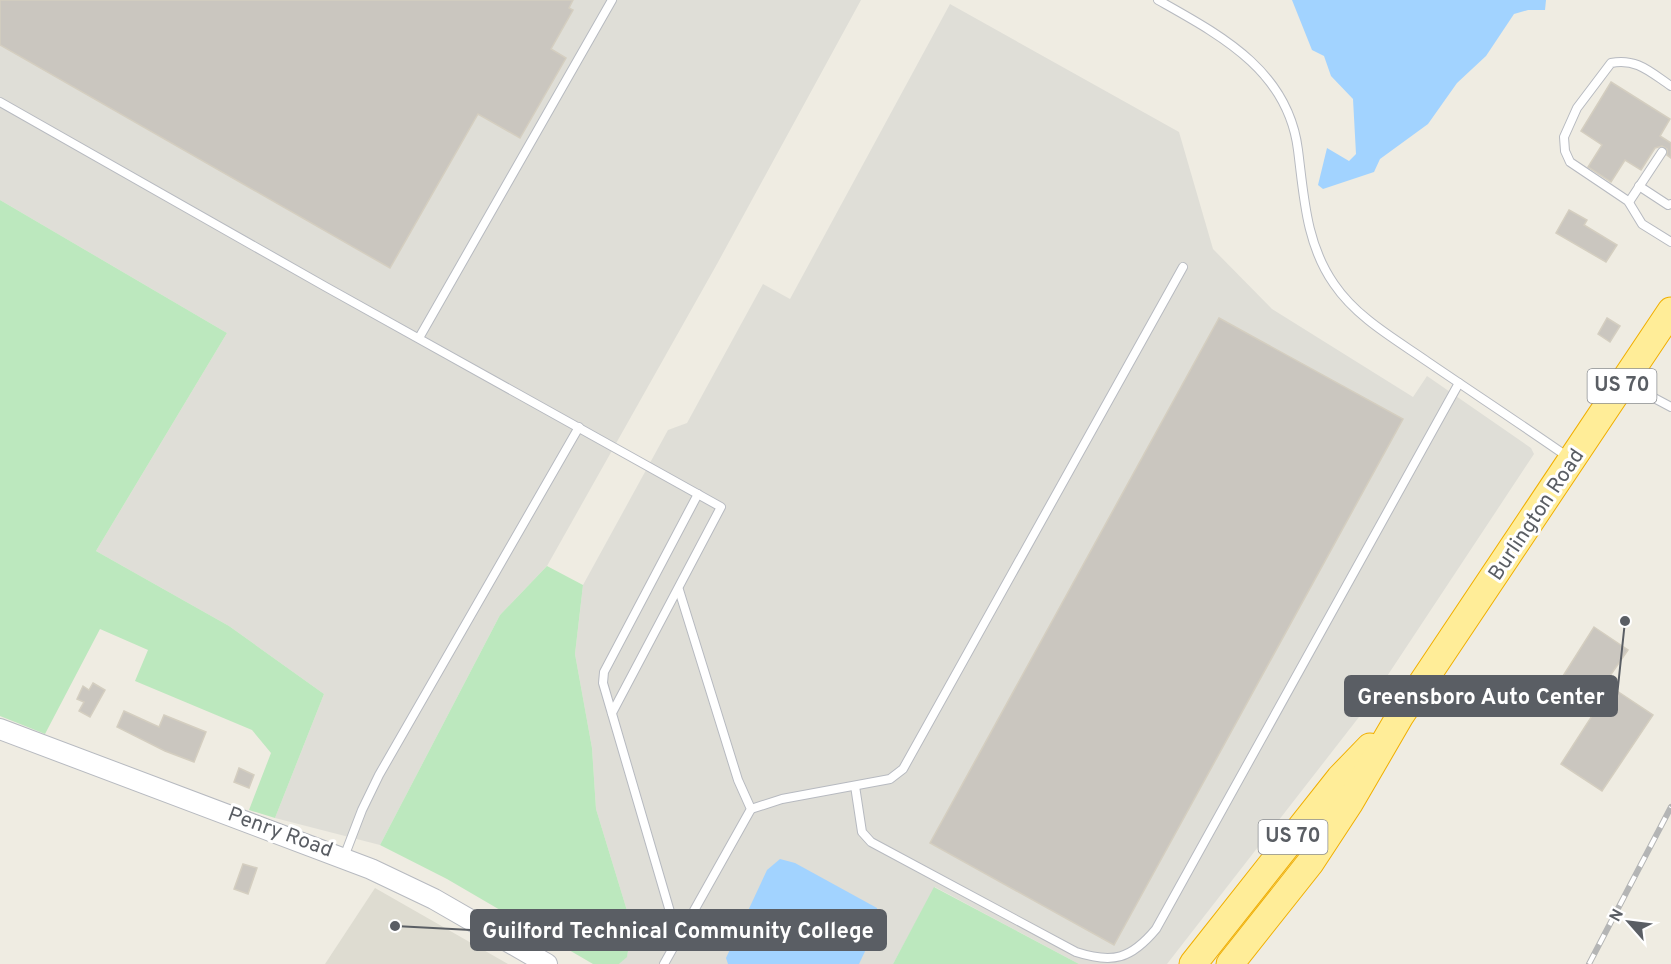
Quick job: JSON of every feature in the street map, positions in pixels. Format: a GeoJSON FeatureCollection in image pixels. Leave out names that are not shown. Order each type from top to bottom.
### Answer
{"type":"FeatureCollection","features":[{"type":"Feature","properties":{"kind":"highway","name":"Burlington Road"},"geometry":{"type":"LineString","coordinates":[[1400,716],[1573,461],[1671,311]]}},
{"type":"Feature","properties":{"kind":"highway","name":"US 70"},"geometry":{"type":"LineString","coordinates":[[1230,964],[1310,863],[1350,802],[1400,716]]}},
{"type":"Feature","properties":{"kind":"highway","name":"US 70"},"geometry":{"type":"LineString","coordinates":[[1193,964],[1340,778],[1400,716]]}},
{"type":"Feature","properties":{"kind":"highway"},"geometry":{"type":"LineString","coordinates":[[1250,964],[1310,863]]}},
{"type":"Feature","properties":{"kind":"street","name":"Penry Road"},"geometry":{"type":"LineString","coordinates":[[0,729],[344,857],[434,899],[547,964]]}},
{"type":"Feature","properties":{"kind":"lane"},"geometry":{"type":"LineString","coordinates":[[419,338],[612,0]]}},
{"type":"Feature","properties":{"kind":"lane"},"geometry":{"type":"LineString","coordinates":[[1158,0],[1226,38],[1244,52],[1274,88],[1294,129],[1312,242],[1323,265],[1344,297],[1378,327],[1573,461]]}},
{"type":"Feature","properties":{"kind":"lane"},"geometry":{"type":"LineString","coordinates":[[1671,86],[1637,64],[1626,60],[1611,63],[1577,108],[1564,137],[1565,152],[1570,162],[1629,202],[1642,224],[1671,242]]}},
{"type":"Feature","properties":{"kind":"lane"},"geometry":{"type":"LineString","coordinates":[[0,102],[721,507],[612,713]]}},
{"type":"Feature","properties":{"kind":"lane"},"geometry":{"type":"LineString","coordinates":[[1629,202],[1662,152]]}},
{"type":"Feature","properties":{"kind":"lane"},"geometry":{"type":"LineString","coordinates":[[1639,186],[1668,205],[1671,204]]}},
{"type":"Feature","properties":{"kind":"lane"},"geometry":{"type":"LineString","coordinates":[[664,964],[751,809],[782,799],[890,779],[903,769],[915,752],[1183,267]]}},
{"type":"Feature","properties":{"kind":"lane"},"geometry":{"type":"LineString","coordinates":[[1625,382],[1671,407]]}},
{"type":"Feature","properties":{"kind":"lane"},"geometry":{"type":"LineString","coordinates":[[855,786],[862,832],[871,842],[1076,951],[1108,958],[1127,955],[1140,948],[1162,919],[1459,383]]}},
{"type":"Feature","properties":{"kind":"lane"},"geometry":{"type":"LineString","coordinates":[[344,857],[362,810],[379,775],[579,427]]}},
{"type":"Feature","properties":{"kind":"lane"},"geometry":{"type":"LineString","coordinates":[[678,939],[603,683],[604,672],[698,494]]}},
{"type":"Feature","properties":{"kind":"lane"},"geometry":{"type":"LineString","coordinates":[[679,590],[738,780],[751,809]]}},
{"type":"Feature","properties":{"kind":"shaded area"},"geometry":{"type":"Polygon","coordinates":[[[0,0],[861,0],[717,264],[547,566],[500,615],[380,845],[275,818],[324,694],[229,626],[96,551],[227,333],[0,200],[0,0]]]}},
{"type":"Feature","properties":{"kind":"shaded area"},"geometry":{"type":"Polygon","coordinates":[[[950,4],[1179,132],[1213,249],[1272,309],[1413,397],[1427,376],[1531,448],[1534,454],[1366,708],[1167,964],[1079,964],[935,887],[893,964],[619,964],[627,956],[632,927],[596,809],[592,748],[575,654],[583,585],[668,430],[687,423],[763,284],[790,299],[950,4]]]}},
{"type":"Feature","properties":{"kind":"shaded area"},"geometry":{"type":"Polygon","coordinates":[[[375,888],[508,964],[325,964],[375,888]]]}},
{"type":"Feature","properties":{"kind":"green space"},"geometry":{"type":"Polygon","coordinates":[[[0,200],[227,333],[96,551],[229,626],[324,694],[275,818],[249,810],[271,753],[252,730],[135,681],[148,650],[100,629],[45,734],[0,716],[0,200]]]}},
{"type":"Feature","properties":{"kind":"green space"},"geometry":{"type":"Polygon","coordinates":[[[547,566],[583,585],[575,654],[592,748],[596,809],[632,927],[627,957],[619,964],[593,964],[447,879],[380,845],[500,615],[547,566]]]}},
{"type":"Feature","properties":{"kind":"green space"},"geometry":{"type":"Polygon","coordinates":[[[934,887],[1079,964],[893,964],[934,887]]]}},
{"type":"Feature","properties":{"kind":"water"},"geometry":{"type":"Polygon","coordinates":[[[1292,0],[1546,0],[1545,10],[1528,10],[1514,14],[1486,56],[1457,83],[1428,124],[1380,159],[1374,172],[1323,189],[1318,185],[1327,148],[1349,161],[1356,154],[1353,99],[1331,76],[1324,56],[1312,50],[1292,0]]]}},
{"type":"Feature","properties":{"kind":"water"},"geometry":{"type":"Polygon","coordinates":[[[780,859],[795,863],[877,908],[878,924],[859,964],[728,964],[726,958],[767,870],[780,859]]]}},
{"type":"Feature","properties":{"kind":"building"},"geometry":{"type":"Polygon","coordinates":[[[0,0],[573,0],[569,8],[573,10],[551,49],[566,58],[520,138],[478,114],[390,268],[0,45],[0,0]]]}},
{"type":"Feature","properties":{"kind":"building"},"geometry":{"type":"Polygon","coordinates":[[[1611,82],[1670,119],[1660,136],[1671,143],[1671,158],[1667,155],[1667,149],[1662,146],[1655,148],[1641,170],[1625,160],[1611,182],[1588,167],[1602,145],[1581,131],[1611,82]]]}},
{"type":"Feature","properties":{"kind":"building"},"geometry":{"type":"Polygon","coordinates":[[[1569,210],[1587,220],[1584,225],[1617,245],[1606,262],[1556,233],[1569,210]]]}},
{"type":"Feature","properties":{"kind":"building"},"geometry":{"type":"Polygon","coordinates":[[[1219,318],[1403,419],[1114,945],[930,843],[1219,318]]]}},
{"type":"Feature","properties":{"kind":"building"},"geometry":{"type":"Polygon","coordinates":[[[1607,318],[1620,326],[1610,342],[1598,334],[1607,318]]]}},
{"type":"Feature","properties":{"kind":"building"},"geometry":{"type":"Polygon","coordinates":[[[1594,627],[1628,650],[1605,683],[1653,715],[1602,791],[1561,764],[1601,702],[1563,676],[1594,627]]]}},
{"type":"Feature","properties":{"kind":"building"},"geometry":{"type":"Polygon","coordinates":[[[93,683],[105,690],[90,717],[79,711],[84,702],[77,699],[83,686],[89,690],[93,683]]]}},
{"type":"Feature","properties":{"kind":"building"},"geometry":{"type":"Polygon","coordinates":[[[124,711],[159,727],[164,715],[206,732],[194,762],[165,751],[117,727],[124,711]]]}},
{"type":"Feature","properties":{"kind":"building"},"geometry":{"type":"Polygon","coordinates":[[[239,768],[254,775],[249,788],[234,782],[239,768]]]}},
{"type":"Feature","properties":{"kind":"building"},"geometry":{"type":"Polygon","coordinates":[[[243,864],[257,868],[248,894],[234,889],[243,864]]]}},
{"type":"Feature","properties":{"kind":"railway"},"geometry":{"type":"LineString","coordinates":[[1589,964],[1671,807]]}},
{"type":"Feature","properties":{"kind":"place","name":"Greensboro Auto Center"},"geometry":{"type":"Point","coordinates":[1625,621]}},
{"type":"Feature","properties":{"kind":"place","name":"Guilford Technical Community College"},"geometry":{"type":"Point","coordinates":[395,926]}}]}
